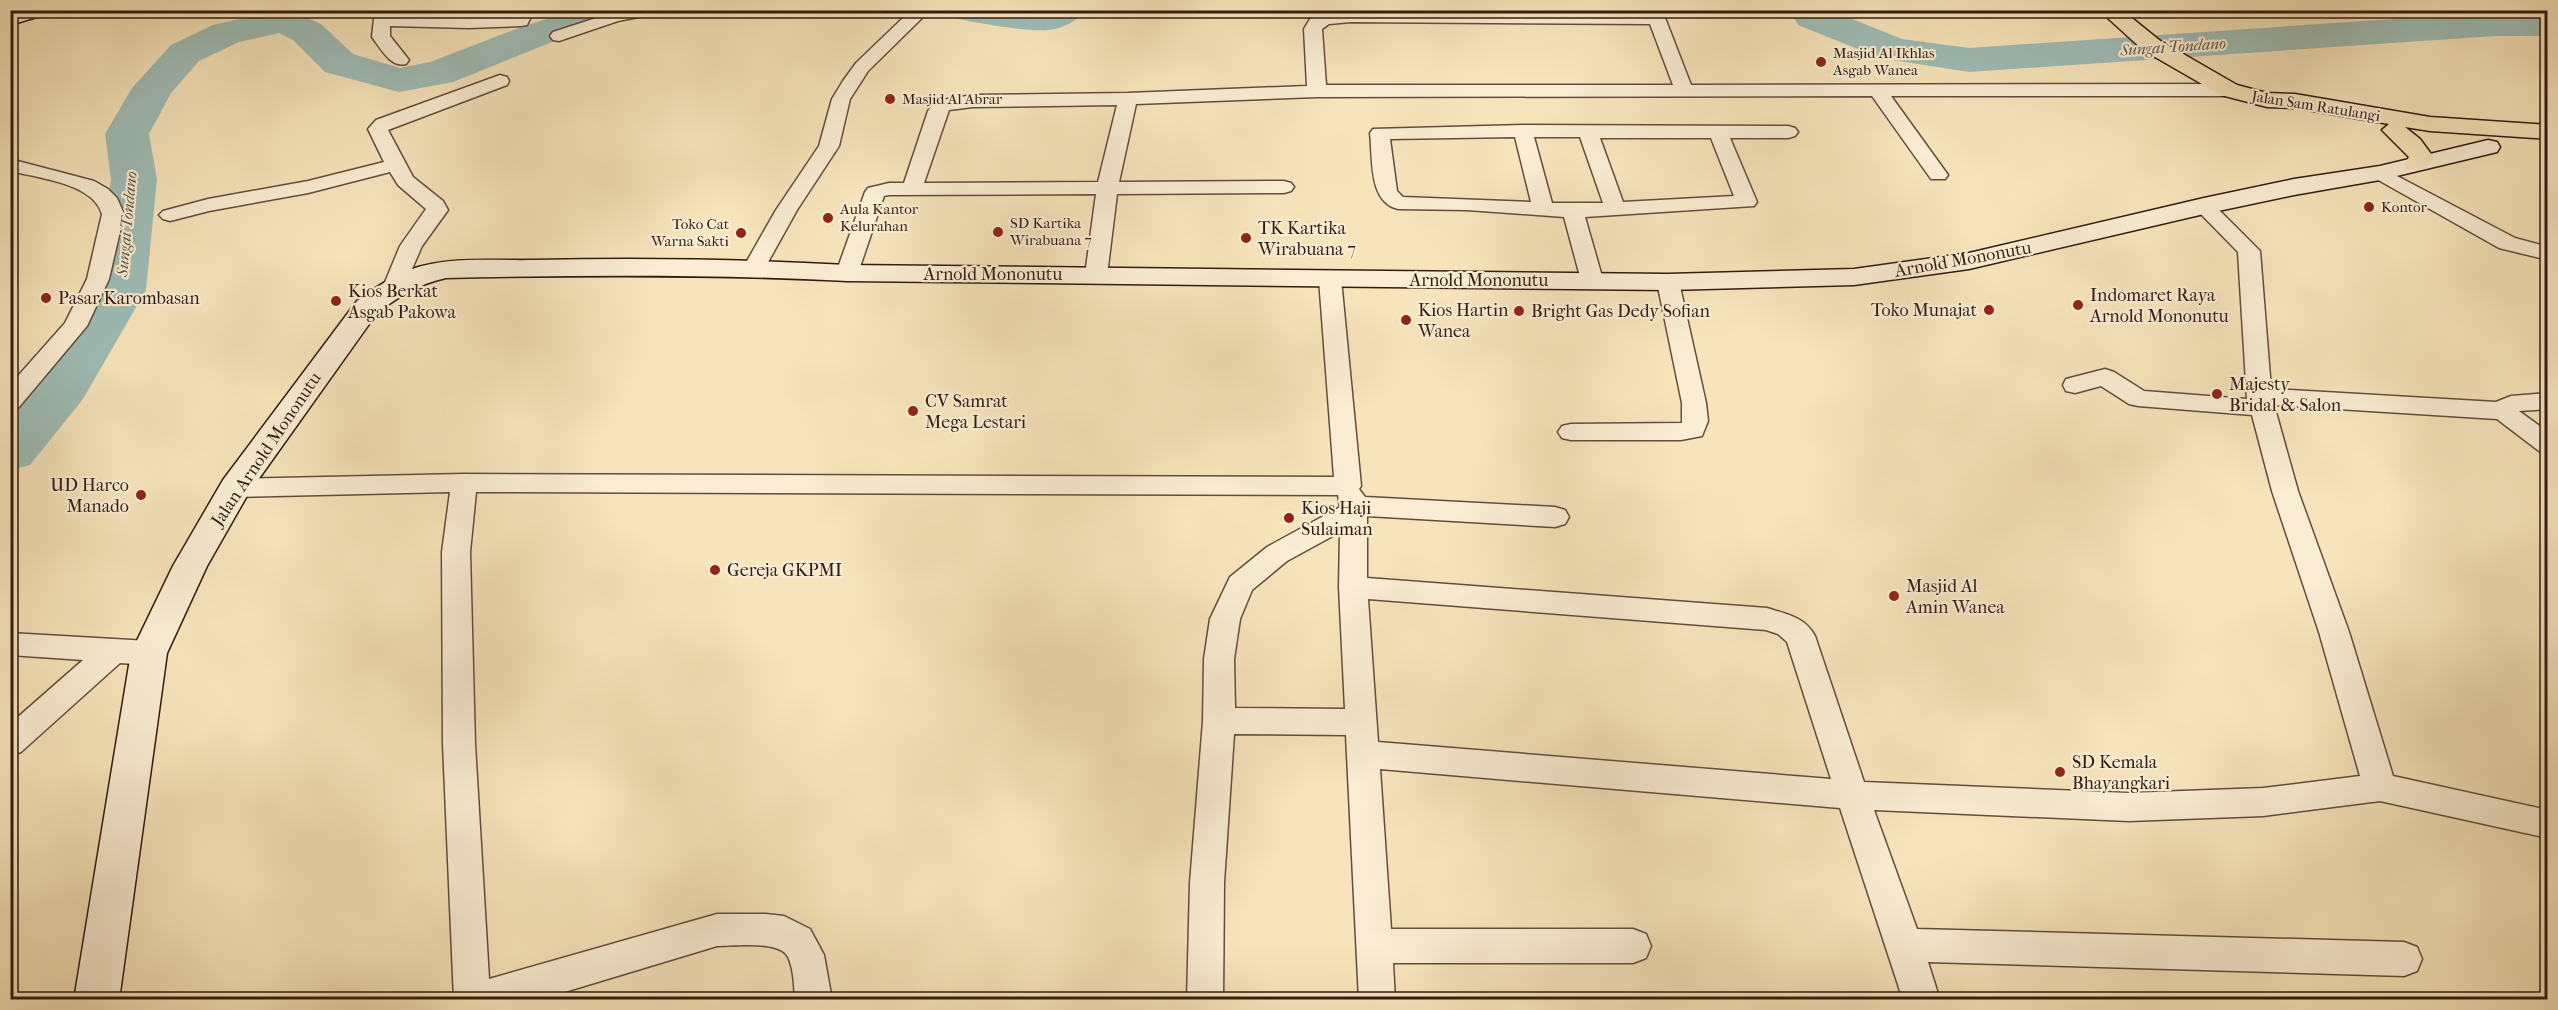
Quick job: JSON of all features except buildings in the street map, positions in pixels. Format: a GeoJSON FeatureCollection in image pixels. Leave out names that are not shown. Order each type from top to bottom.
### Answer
{"type":"FeatureCollection","features":[{"type":"Feature","properties":{"kind":"main road","name":"Jalan Sam Ratulangi"},"geometry":{"type":"LineString","coordinates":[[2109,10],[2137,35],[2229,90],[2267,100],[2295,101],[2409,121],[2487,140],[2547,140]]}},
{"type":"Feature","properties":{"kind":"main road"},"geometry":{"type":"LineString","coordinates":[[2267,100],[2293,112],[2394,130],[2487,140]]}},
{"type":"Feature","properties":{"kind":"main road"},"geometry":{"type":"LineString","coordinates":[[2394,130],[2411,144],[2422,158],[2416,164]]}},
{"type":"Feature","properties":{"kind":"main road","name":"Jalan Sam Ratulangi"},"geometry":{"type":"LineString","coordinates":[[2487,140],[2547,132]]}},
{"type":"Feature","properties":{"kind":"street"},"geometry":{"type":"LineString","coordinates":[[10,20],[40,10]]}},
{"type":"Feature","properties":{"kind":"street"},"geometry":{"type":"LineString","coordinates":[[400,60],[381,37],[383,16],[469,23],[521,21],[526,10]]}},
{"type":"Feature","properties":{"kind":"street"},"geometry":{"type":"LineString","coordinates":[[559,36],[614,17],[648,10]]}},
{"type":"Feature","properties":{"kind":"street"},"geometry":{"type":"LineString","coordinates":[[754,268],[787,210],[816,170],[829,146],[841,99],[862,67],[913,18],[914,14],[911,10]]}},
{"type":"Feature","properties":{"kind":"street"},"geometry":{"type":"LineString","coordinates":[[1317,91],[1313,29],[1316,23],[1326,19],[1655,15],[1684,90]]}},
{"type":"Feature","properties":{"kind":"street"},"geometry":{"type":"LineString","coordinates":[[394,287],[404,256],[415,236],[437,210],[436,205],[405,182],[381,139],[378,129],[380,126],[500,81]]}},
{"type":"Feature","properties":{"kind":"street"},"geometry":{"type":"LineString","coordinates":[[1663,90],[1671,132]]}},
{"type":"Feature","properties":{"kind":"street"},"geometry":{"type":"LineString","coordinates":[[1877,90],[1938,175]]}},
{"type":"Feature","properties":{"kind":"street"},"geometry":{"type":"LineString","coordinates":[[912,189],[938,111],[944,105],[973,101],[1128,99],[1317,91],[2229,90]]}},
{"type":"Feature","properties":{"kind":"street"},"geometry":{"type":"LineString","coordinates":[[1096,275],[1107,189],[1128,99]]}},
{"type":"Feature","properties":{"kind":"street"},"geometry":{"type":"LineString","coordinates":[[1718,132],[1747,201],[1573,211],[1467,204],[1398,203],[1387,194],[1380,133],[1523,131],[1788,132]]}},
{"type":"Feature","properties":{"kind":"street"},"geometry":{"type":"LineString","coordinates":[[1523,131],[1543,209]]}},
{"type":"Feature","properties":{"kind":"street"},"geometry":{"type":"LineString","coordinates":[[1589,131],[1615,208]]}},
{"type":"Feature","properties":{"kind":"street","name":"Arnold Mononutu"},"geometry":{"type":"LineString","coordinates":[[446,270],[579,267],[754,268],[847,273],[1668,282],[1854,277],[1969,261],[2204,206],[2304,185],[2380,173],[2416,164],[2487,140]]}},
{"type":"Feature","properties":{"kind":"street"},"geometry":{"type":"LineString","coordinates":[[10,165],[74,180],[104,195],[113,207],[98,279],[75,326],[10,401]]}},
{"type":"Feature","properties":{"kind":"street"},"geometry":{"type":"LineString","coordinates":[[170,215],[208,205],[298,189],[395,165]]}},
{"type":"Feature","properties":{"kind":"street"},"geometry":{"type":"LineString","coordinates":[[2380,173],[2507,243],[2547,254]]}},
{"type":"Feature","properties":{"kind":"street"},"geometry":{"type":"LineString","coordinates":[[847,273],[875,192],[889,189],[1284,187]]}},
{"type":"Feature","properties":{"kind":"street"},"geometry":{"type":"LineString","coordinates":[[2204,206],[2250,251],[2261,402],[2285,491],[2334,632],[2380,787]]}},
{"type":"Feature","properties":{"kind":"street"},"geometry":{"type":"LineString","coordinates":[[1573,211],[1592,280]]}},
{"type":"Feature","properties":{"kind":"street","name":"Jalan Arnold Mononutu"},"geometry":{"type":"LineString","coordinates":[[96,999],[149,653],[190,566],[235,488],[367,307],[394,287],[423,275],[446,270]]}},
{"type":"Feature","properties":{"kind":"street"},"geometry":{"type":"LineString","coordinates":[[1330,279],[1352,501],[1353,587],[1377,999]]}},
{"type":"Feature","properties":{"kind":"street"},"geometry":{"type":"LineString","coordinates":[[1571,432],[1689,432],[1694,428],[1694,403],[1668,282]]}},
{"type":"Feature","properties":{"kind":"street"},"geometry":{"type":"LineString","coordinates":[[2075,384],[2105,377],[2138,398],[2504,411],[2512,420],[2547,445]]}},
{"type":"Feature","properties":{"kind":"street"},"geometry":{"type":"LineString","coordinates":[[2504,411],[2506,406],[2511,404],[2547,401]]}},
{"type":"Feature","properties":{"kind":"street"},"geometry":{"type":"LineString","coordinates":[[464,483],[456,552],[459,744],[472,999]]}},
{"type":"Feature","properties":{"kind":"street"},"geometry":{"type":"LineString","coordinates":[[235,488],[464,483],[1352,501],[1555,517]]}},
{"type":"Feature","properties":{"kind":"street"},"geometry":{"type":"LineString","coordinates":[[1205,999],[1207,883],[1219,721],[1220,659],[1225,619],[1240,584],[1277,554],[1352,501]]}},
{"type":"Feature","properties":{"kind":"street"},"geometry":{"type":"LineString","coordinates":[[1353,587],[1767,619],[1788,626],[1800,636],[1922,999]]}},
{"type":"Feature","properties":{"kind":"street"},"geometry":{"type":"LineString","coordinates":[[10,644],[149,653]]}},
{"type":"Feature","properties":{"kind":"street"},"geometry":{"type":"LineString","coordinates":[[10,743],[113,651]]}},
{"type":"Feature","properties":{"kind":"street"},"geometry":{"type":"LineString","coordinates":[[1219,721],[1852,795],[2129,807],[2263,802],[2380,787],[2547,824]]}},
{"type":"Feature","properties":{"kind":"street"},"geometry":{"type":"LineString","coordinates":[[478,999],[717,930],[757,929],[791,935],[801,947],[808,963],[814,999]]}},
{"type":"Feature","properties":{"kind":"street"},"geometry":{"type":"LineString","coordinates":[[1905,945],[2404,959]]}},
{"type":"Feature","properties":{"kind":"street"},"geometry":{"type":"LineString","coordinates":[[1374,946],[1634,946]]}},
{"type":"Feature","properties":{"kind":"waterway","name":"Sungai Tondano"},"geometry":{"type":"LineString","coordinates":[[10,451],[64,387],[121,290],[134,179],[127,134],[153,88],[185,53],[227,33],[283,21],[307,32],[339,63],[399,80],[439,73],[538,34],[617,10]]}},
{"type":"Feature","properties":{"kind":"waterway","name":"Sungai Tondano"},"geometry":{"type":"LineString","coordinates":[[968,10],[1047,19],[1066,10]]}},
{"type":"Feature","properties":{"kind":"waterway","name":"Sungai Tondano"},"geometry":{"type":"LineString","coordinates":[[1809,10],[1812,17],[1894,50],[1969,60],[2495,24],[2548,24]]}},
{"type":"Feature","properties":{"kind":"place","name":"Masjid Al Ikhlas Asgab Wanea"},"geometry":{"type":"Point","coordinates":[1821,62]}},
{"type":"Feature","properties":{"kind":"place","name":"Masjid Al Abrar"},"geometry":{"type":"Point","coordinates":[890,99]}},
{"type":"Feature","properties":{"kind":"place","name":"Kontor"},"geometry":{"type":"Point","coordinates":[2369,207]}},
{"type":"Feature","properties":{"kind":"place","name":"Aula Kantor Kelurahan"},"geometry":{"type":"Point","coordinates":[828,218]}},
{"type":"Feature","properties":{"kind":"place","name":"SD Kartika Wirabuana 7"},"geometry":{"type":"Point","coordinates":[998,232]}},
{"type":"Feature","properties":{"kind":"place","name":"Toko Cat Warna Sakti"},"geometry":{"type":"Point","coordinates":[741,233]}},
{"type":"Feature","properties":{"kind":"place","name":"TK Kartika Wirabuana 7"},"geometry":{"type":"Point","coordinates":[1246,238]}},
{"type":"Feature","properties":{"kind":"place","name":"Pasar Karombasan"},"geometry":{"type":"Point","coordinates":[46,298]}},
{"type":"Feature","properties":{"kind":"place","name":"Kios Berkat Asgab Pakowa"},"geometry":{"type":"Point","coordinates":[336,301]}},
{"type":"Feature","properties":{"kind":"place","name":"Indomaret Raya Arnold Mononutu"},"geometry":{"type":"Point","coordinates":[2078,305]}},
{"type":"Feature","properties":{"kind":"place","name":"Toko Munajat"},"geometry":{"type":"Point","coordinates":[1989,310]}},
{"type":"Feature","properties":{"kind":"place","name":"Bright Gas Dedy Sofian"},"geometry":{"type":"Point","coordinates":[1519,311]}},
{"type":"Feature","properties":{"kind":"place","name":"Kios Hartin Wanea"},"geometry":{"type":"Point","coordinates":[1406,320]}},
{"type":"Feature","properties":{"kind":"place","name":"Majesty Bridal & Salon"},"geometry":{"type":"Point","coordinates":[2217,394]}},
{"type":"Feature","properties":{"kind":"place","name":"CV Samrat Mega Lestari"},"geometry":{"type":"Point","coordinates":[913,411]}},
{"type":"Feature","properties":{"kind":"place","name":"UD Harco Manado"},"geometry":{"type":"Point","coordinates":[141,495]}},
{"type":"Feature","properties":{"kind":"place","name":"Kios Haji Sulaiman"},"geometry":{"type":"Point","coordinates":[1289,518]}},
{"type":"Feature","properties":{"kind":"place","name":"Gereja GKPMI"},"geometry":{"type":"Point","coordinates":[715,570]}},
{"type":"Feature","properties":{"kind":"place","name":"Masjid Al Amin Wanea"},"geometry":{"type":"Point","coordinates":[1894,596]}},
{"type":"Feature","properties":{"kind":"place","name":"SD Kemala Bhayangkari"},"geometry":{"type":"Point","coordinates":[2060,772]}}]}
